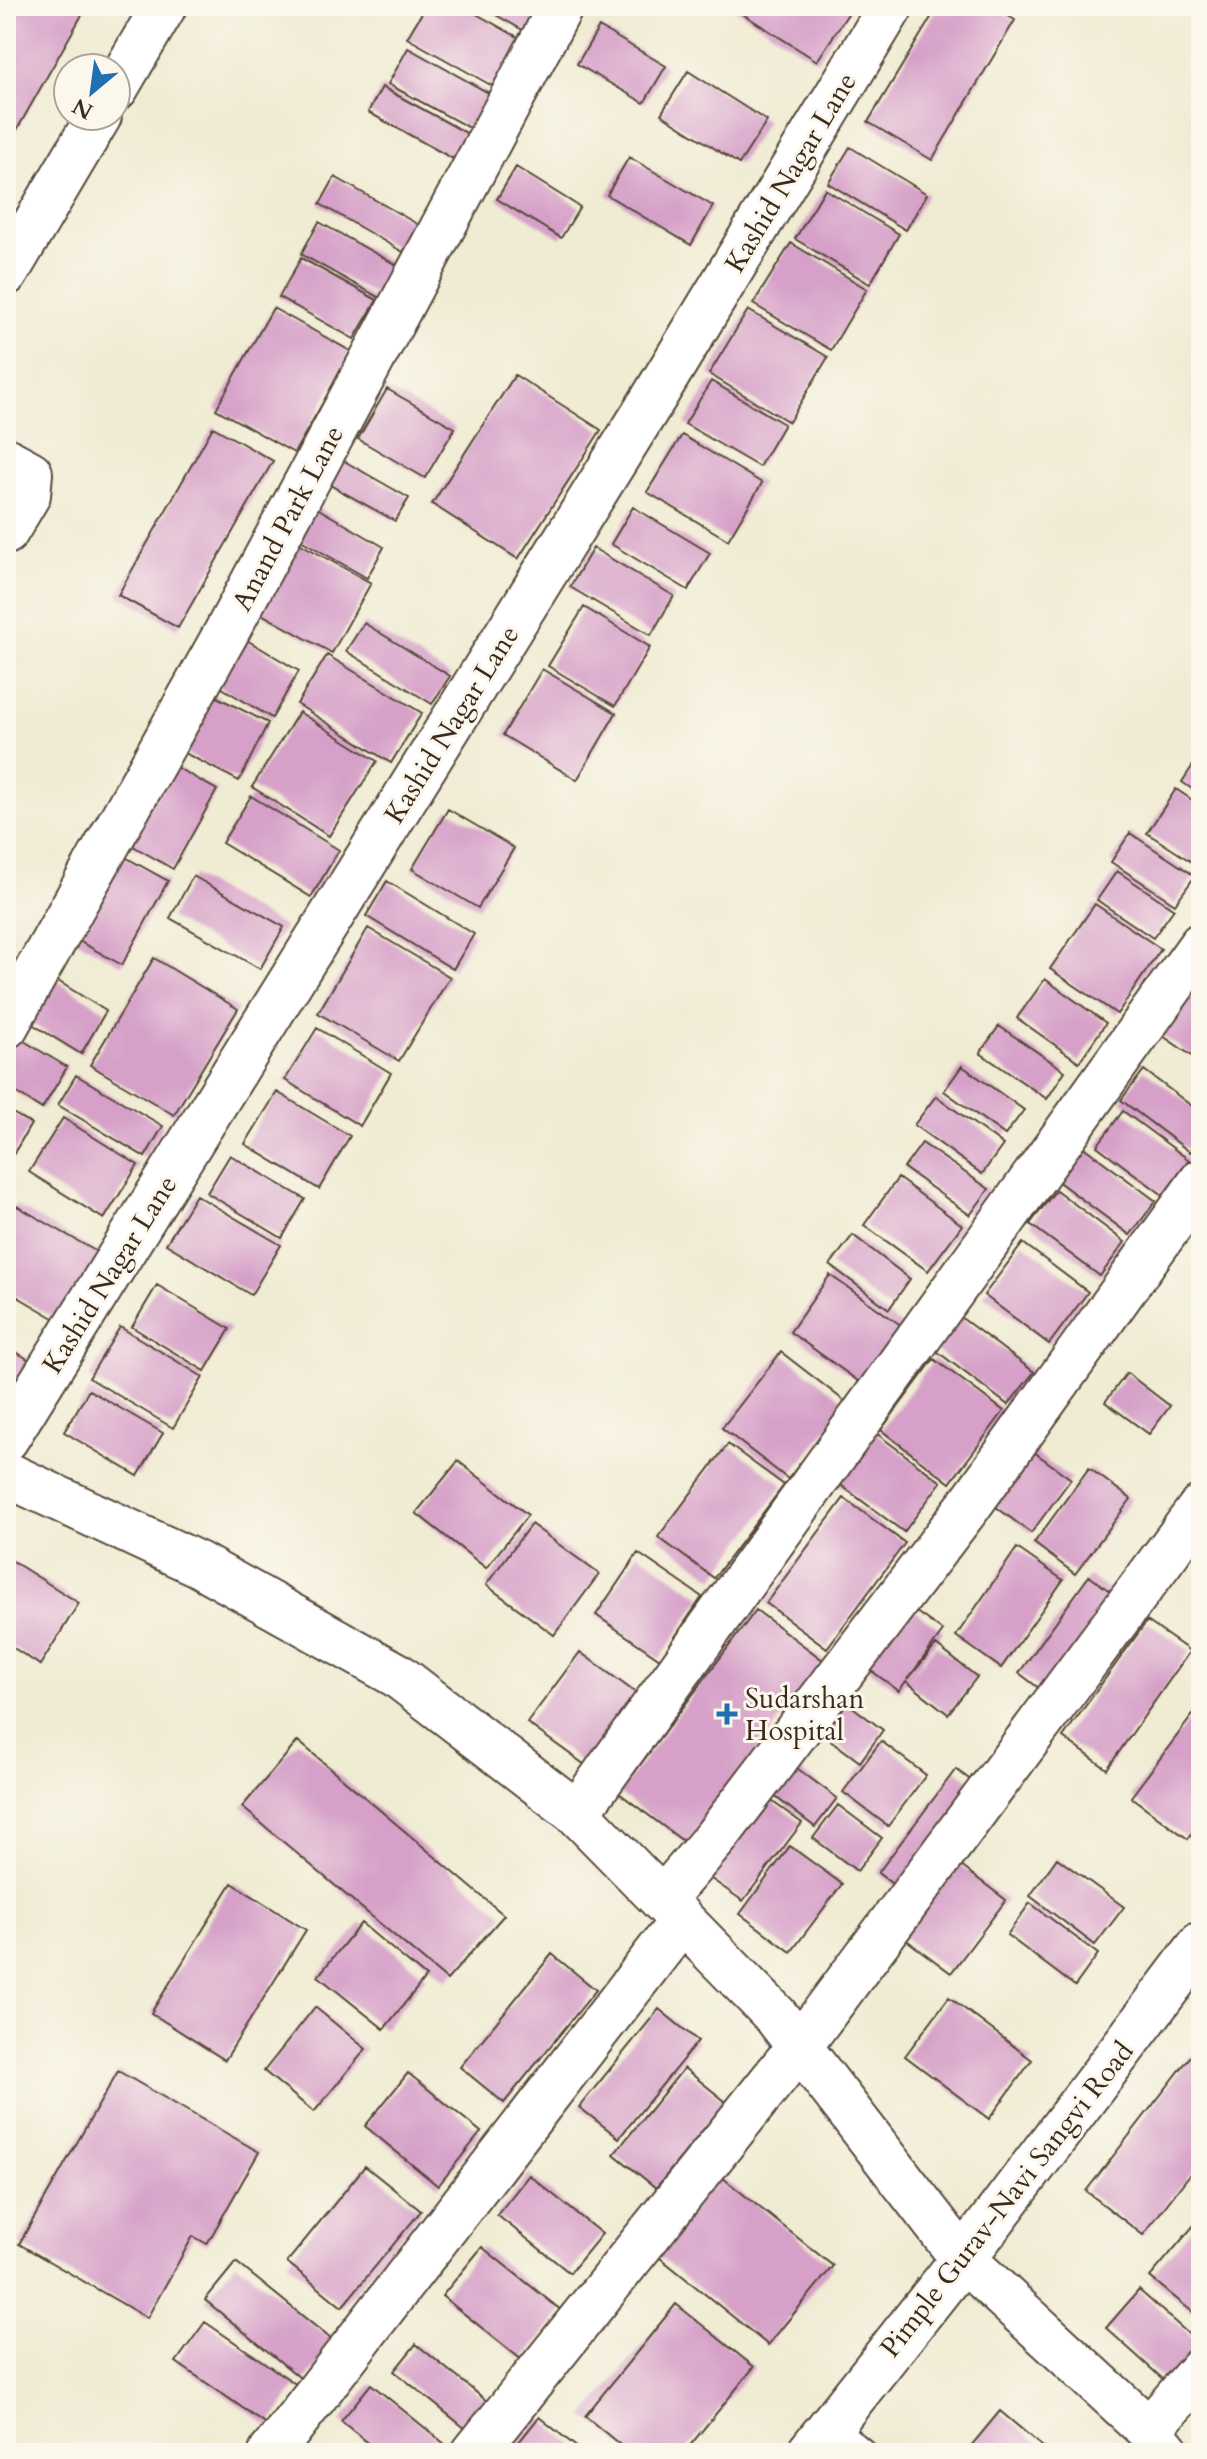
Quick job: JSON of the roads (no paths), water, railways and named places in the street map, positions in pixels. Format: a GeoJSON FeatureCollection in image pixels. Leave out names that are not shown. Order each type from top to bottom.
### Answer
{"type":"FeatureCollection","features":[{"type":"Feature","properties":{"kind":"street"},"geometry":{"type":"LineString","coordinates":[[132,61],[164,6]]}},
{"type":"Feature","properties":{"kind":"street","name":"Anand Park Lane"},"geometry":{"type":"LineString","coordinates":[[6,1026],[226,633],[561,6]]}},
{"type":"Feature","properties":{"kind":"street","name":"Kashid Nagar Lane"},"geometry":{"type":"LineString","coordinates":[[6,1439],[653,399],[891,6]]}},
{"type":"Feature","properties":{"kind":"street"},"geometry":{"type":"LineString","coordinates":[[6,273],[90,132]]}},
{"type":"Feature","properties":{"kind":"street"},"geometry":{"type":"LineString","coordinates":[[6,460],[30,473],[28,495],[6,532]]}},
{"type":"Feature","properties":{"kind":"street"},"geometry":{"type":"LineString","coordinates":[[577,1813],[1201,945]]}},
{"type":"Feature","properties":{"kind":"street"},"geometry":{"type":"LineString","coordinates":[[271,2453],[672,1910],[726,1825],[968,1507],[1201,1182]]}},
{"type":"Feature","properties":{"kind":"street"},"geometry":{"type":"LineString","coordinates":[[6,1474],[198,1564],[397,1675],[577,1813],[775,2015],[963,2259],[1158,2442],[1201,2370]]}},
{"type":"Feature","properties":{"kind":"street"},"geometry":{"type":"LineString","coordinates":[[474,2453],[799,2047],[1201,1507]]}},
{"type":"Feature","properties":{"kind":"street","name":"Pimple Gurav-Navi Sangvi Road"},"geometry":{"type":"LineString","coordinates":[[833,2444],[963,2259],[1201,1944]]}},
{"type":"Feature","properties":{"kind":"place","name":"Sudarshan Hospital"},"geometry":{"type":"Point","coordinates":[727,1714]}}]}
